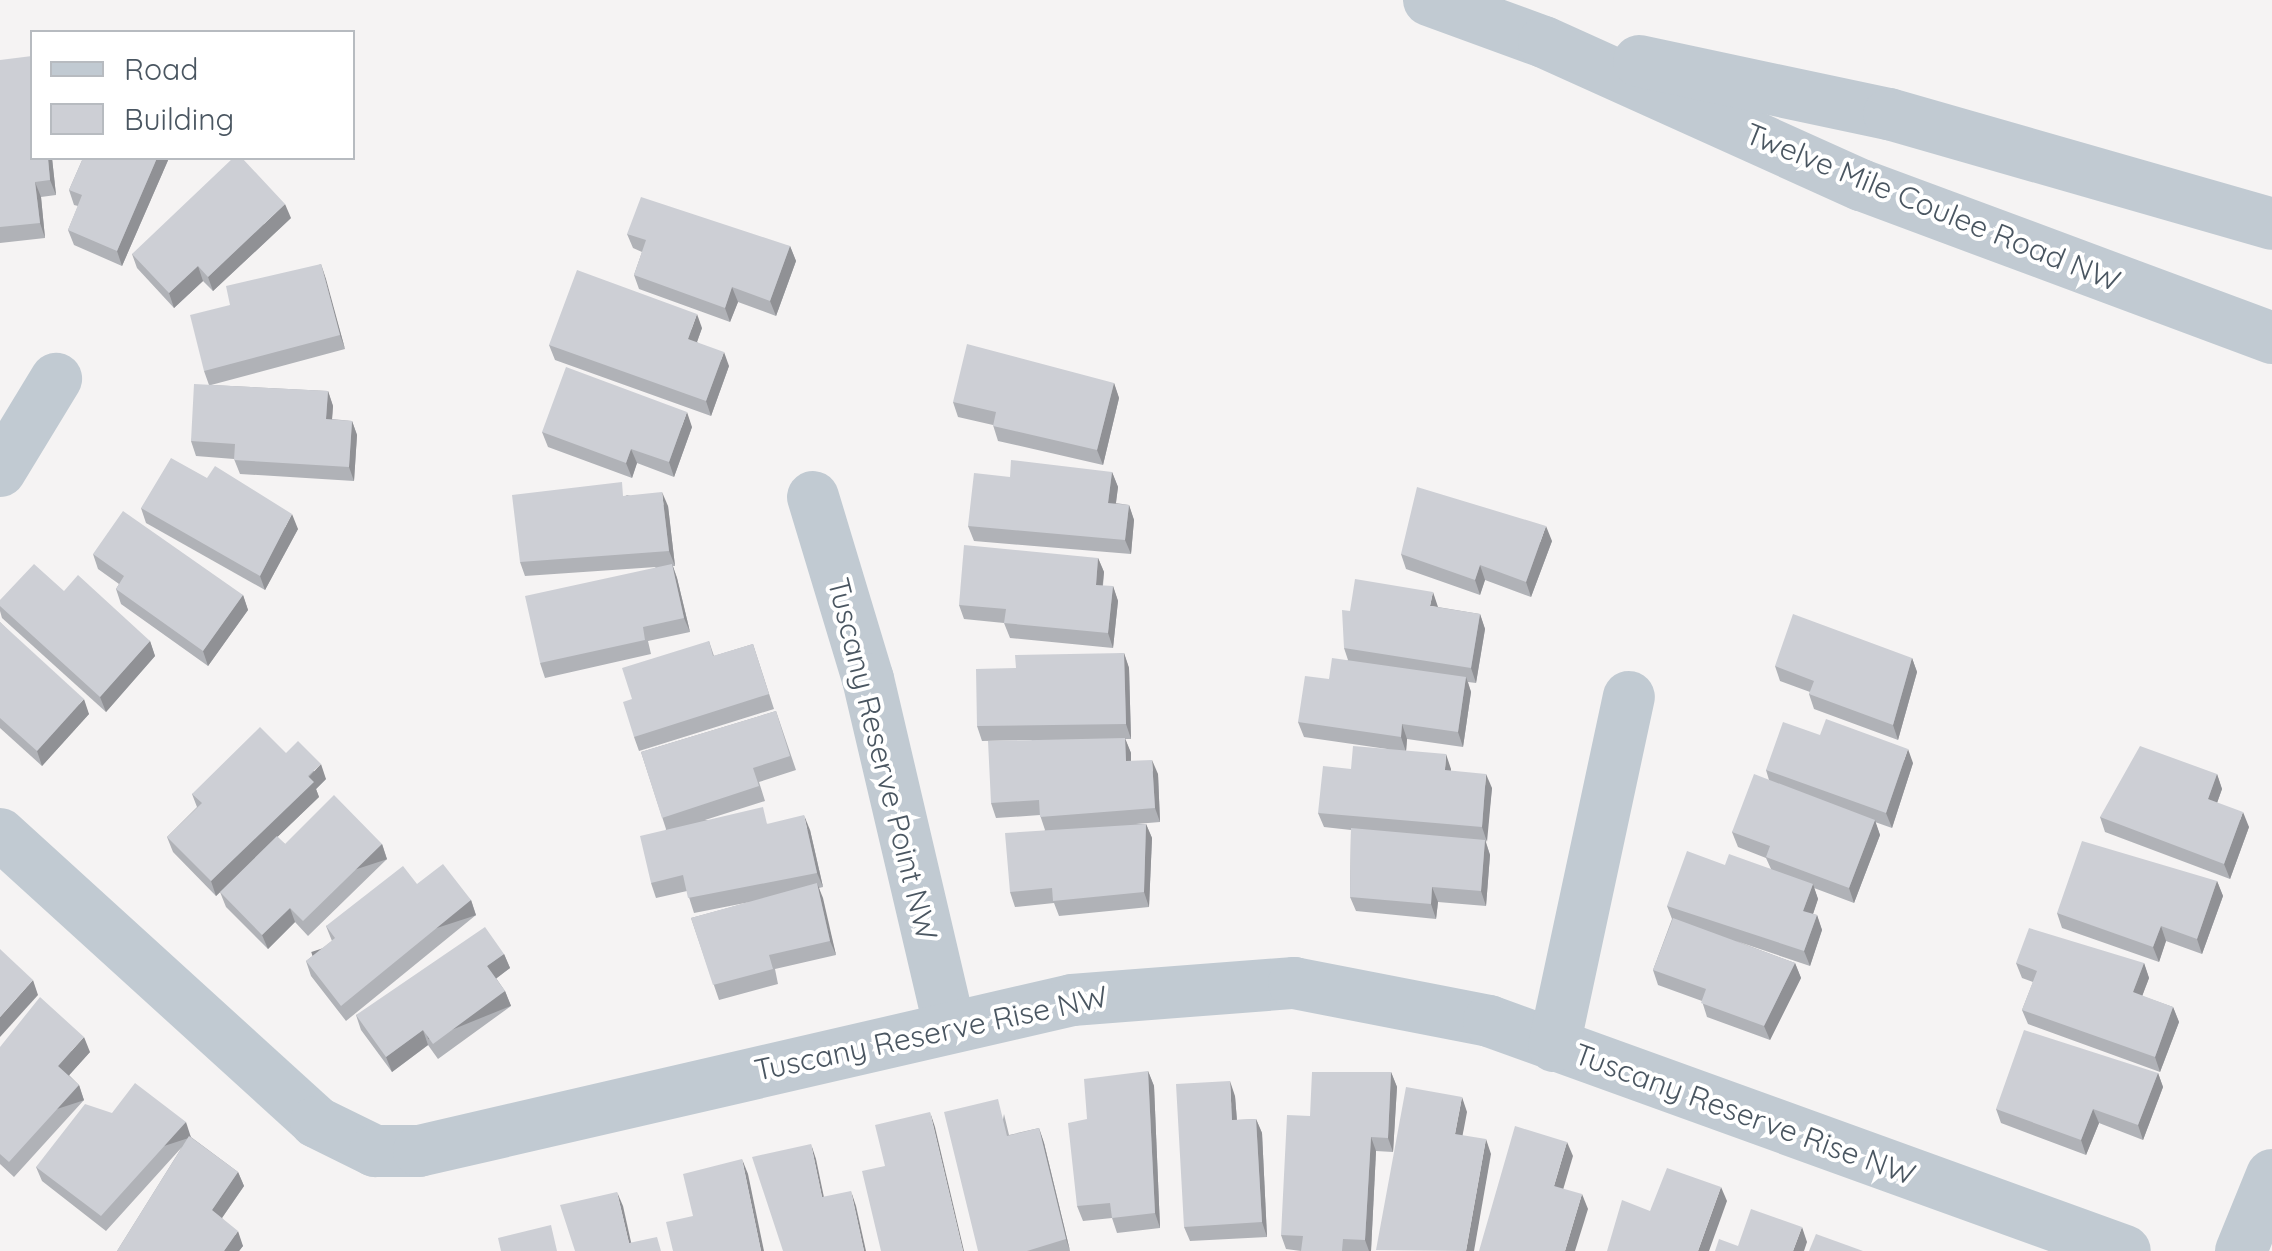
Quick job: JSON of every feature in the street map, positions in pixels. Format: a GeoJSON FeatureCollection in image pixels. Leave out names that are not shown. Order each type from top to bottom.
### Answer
{"type":"FeatureCollection","features":[{"type":"Feature","properties":{"kind":"street","name":"Twelve Mile Coulee Road NW"},"geometry":{"type":"LineString","coordinates":[[1428,0],[1544,42],[1861,185],[2272,338]]}},
{"type":"Feature","properties":{"kind":"street","name":"Twelve Mile Coulee Road NW"},"geometry":{"type":"LineString","coordinates":[[1544,42],[1889,114],[2272,224]]}},
{"type":"Feature","properties":{"kind":"street"},"geometry":{"type":"LineString","coordinates":[[2094,272],[2272,376]]}},
{"type":"Feature","properties":{"kind":"street"},"geometry":{"type":"LineString","coordinates":[[0,471],[56,378]]}},
{"type":"Feature","properties":{"kind":"street","name":"Tuscany Reserve Point NW"},"geometry":{"type":"LineString","coordinates":[[813,496],[868,679],[949,1022]]}},
{"type":"Feature","properties":{"kind":"street"},"geometry":{"type":"LineString","coordinates":[[1554,1046],[1629,697]]}},
{"type":"Feature","properties":{"kind":"street","name":"Tuscany Reserve Rise NW"},"geometry":{"type":"LineString","coordinates":[[0,834],[316,1122],[375,1151],[419,1150],[949,1022],[1155,988],[1294,983],[1424,1001],[2126,1251]]}},
{"type":"Feature","properties":{"kind":"street"},"geometry":{"type":"LineString","coordinates":[[2241,1251],[2272,1175]]}},
{"type":"Feature","properties":{"kind":"building"},"geometry":{"type":"Polygon","coordinates":[[[30,56],[30,160],[48,160],[50,180],[35,182],[40,223],[0,227],[0,60],[30,56]]]}},
{"type":"Feature","properties":{"kind":"building"},"geometry":{"type":"Polygon","coordinates":[[[82,160],[156,160],[117,251],[68,230],[82,195],[69,190],[82,160]]]}},
{"type":"Feature","properties":{"kind":"building"},"geometry":{"type":"Polygon","coordinates":[[[231,160],[244,160],[285,204],[208,277],[198,266],[169,293],[132,254],[231,160]]]}},
{"type":"Feature","properties":{"kind":"building"},"geometry":{"type":"Polygon","coordinates":[[[641,197],[790,246],[770,301],[732,287],[725,308],[634,275],[646,240],[627,234],[641,197]]]}},
{"type":"Feature","properties":{"kind":"building"},"geometry":{"type":"Polygon","coordinates":[[[321,264],[340,335],[204,371],[190,315],[230,305],[226,286],[321,264]]]}},
{"type":"Feature","properties":{"kind":"building"},"geometry":{"type":"Polygon","coordinates":[[[577,270],[697,314],[688,339],[724,352],[706,401],[549,345],[577,270]]]}},
{"type":"Feature","properties":{"kind":"building"},"geometry":{"type":"Polygon","coordinates":[[[967,344],[1114,383],[1097,450],[993,426],[996,412],[953,402],[967,344]]]}},
{"type":"Feature","properties":{"kind":"building"},"geometry":{"type":"Polygon","coordinates":[[[566,367],[687,412],[669,462],[631,449],[626,463],[542,432],[566,367]]]}},
{"type":"Feature","properties":{"kind":"building"},"geometry":{"type":"Polygon","coordinates":[[[194,384],[328,391],[326,419],[352,421],[349,467],[234,460],[235,444],[191,441],[194,384]]]}},
{"type":"Feature","properties":{"kind":"building"},"geometry":{"type":"Polygon","coordinates":[[[171,458],[207,478],[215,466],[292,514],[260,576],[141,508],[171,458]]]}},
{"type":"Feature","properties":{"kind":"building"},"geometry":{"type":"Polygon","coordinates":[[[1011,460],[1112,472],[1108,503],[1129,505],[1125,540],[968,526],[974,473],[1010,477],[1011,460]]]}},
{"type":"Feature","properties":{"kind":"building"},"geometry":{"type":"Polygon","coordinates":[[[622,482],[623,496],[662,492],[669,551],[520,562],[512,495],[622,482]]]}},
{"type":"Feature","properties":{"kind":"building"},"geometry":{"type":"Polygon","coordinates":[[[1417,487],[1546,526],[1526,582],[1480,565],[1475,580],[1401,554],[1417,487]]]}},
{"type":"Feature","properties":{"kind":"building"},"geometry":{"type":"Polygon","coordinates":[[[123,511],[243,595],[203,651],[116,589],[124,576],[93,554],[123,511]]]}},
{"type":"Feature","properties":{"kind":"building"},"geometry":{"type":"Polygon","coordinates":[[[964,545],[1098,558],[1096,585],[1113,586],[1108,633],[1004,623],[1006,609],[959,605],[964,545]]]}},
{"type":"Feature","properties":{"kind":"building"},"geometry":{"type":"Polygon","coordinates":[[[34,564],[64,591],[78,575],[150,641],[100,697],[0,606],[0,600],[34,564]]]}},
{"type":"Feature","properties":{"kind":"building"},"geometry":{"type":"Polygon","coordinates":[[[672,564],[684,618],[643,627],[645,640],[540,663],[525,596],[672,564]]]}},
{"type":"Feature","properties":{"kind":"building"},"geometry":{"type":"Polygon","coordinates":[[[1355,579],[1433,592],[1430,606],[1480,614],[1471,668],[1344,648],[1342,610],[1350,611],[1355,579]]]}},
{"type":"Feature","properties":{"kind":"building"},"geometry":{"type":"Polygon","coordinates":[[[1793,614],[1912,658],[1893,725],[1809,694],[1814,681],[1775,666],[1793,614]]]}},
{"type":"Feature","properties":{"kind":"building"},"geometry":{"type":"Polygon","coordinates":[[[0,622],[84,699],[37,751],[0,718],[0,622]]]}},
{"type":"Feature","properties":{"kind":"building"},"geometry":{"type":"Polygon","coordinates":[[[709,641],[713,656],[753,644],[769,694],[634,737],[623,702],[632,699],[622,668],[709,641]]]}},
{"type":"Feature","properties":{"kind":"building"},"geometry":{"type":"Polygon","coordinates":[[[1124,653],[1126,724],[977,726],[976,669],[1016,668],[1015,655],[1124,653]]]}},
{"type":"Feature","properties":{"kind":"building"},"geometry":{"type":"Polygon","coordinates":[[[1332,658],[1466,677],[1458,732],[1402,724],[1401,737],[1298,722],[1305,676],[1329,679],[1332,658]]]}},
{"type":"Feature","properties":{"kind":"building"},"geometry":{"type":"Polygon","coordinates":[[[776,711],[790,756],[753,768],[759,786],[662,818],[641,752],[776,711]]]}},
{"type":"Feature","properties":{"kind":"building"},"geometry":{"type":"Polygon","coordinates":[[[1826,719],[1908,749],[1886,813],[1766,770],[1783,722],[1820,735],[1826,719]]]}},
{"type":"Feature","properties":{"kind":"building"},"geometry":{"type":"Polygon","coordinates":[[[260,727],[286,753],[298,741],[321,764],[308,776],[314,782],[211,881],[167,837],[202,803],[192,794],[260,727]]]}},
{"type":"Feature","properties":{"kind":"building"},"geometry":{"type":"Polygon","coordinates":[[[1125,738],[1126,761],[1152,760],[1155,808],[1040,817],[1039,800],[991,803],[988,741],[1125,738]]]}},
{"type":"Feature","properties":{"kind":"building"},"geometry":{"type":"Polygon","coordinates":[[[1353,746],[1446,754],[1445,770],[1486,774],[1482,827],[1318,813],[1323,766],[1351,769],[1353,746]]]}},
{"type":"Feature","properties":{"kind":"building"},"geometry":{"type":"Polygon","coordinates":[[[2140,746],[2217,774],[2208,799],[2243,812],[2224,864],[2100,817],[2140,746]]]}},
{"type":"Feature","properties":{"kind":"building"},"geometry":{"type":"Polygon","coordinates":[[[1754,774],[1875,820],[1849,888],[1766,857],[1770,846],[1732,832],[1754,774]]]}},
{"type":"Feature","properties":{"kind":"building"},"geometry":{"type":"Polygon","coordinates":[[[334,795],[382,844],[303,921],[290,908],[262,935],[220,892],[277,836],[285,844],[334,795]]]}},
{"type":"Feature","properties":{"kind":"building"},"geometry":{"type":"Polygon","coordinates":[[[763,807],[767,824],[804,815],[817,873],[688,898],[683,875],[651,883],[640,836],[763,807]]]}},
{"type":"Feature","properties":{"kind":"building"},"geometry":{"type":"Polygon","coordinates":[[[1146,824],[1144,892],[1053,901],[1052,888],[1010,892],[1005,833],[1146,824]]]}},
{"type":"Feature","properties":{"kind":"building"},"geometry":{"type":"Polygon","coordinates":[[[1351,828],[1485,840],[1481,891],[1432,887],[1431,904],[1350,897],[1351,828]]]}},
{"type":"Feature","properties":{"kind":"building"},"geometry":{"type":"Polygon","coordinates":[[[2082,841],[2217,881],[2197,939],[2161,926],[2153,947],[2057,913],[2082,841]]]}},
{"type":"Feature","properties":{"kind":"building"},"geometry":{"type":"Polygon","coordinates":[[[1687,851],[1725,865],[1729,854],[1813,884],[1803,911],[1817,915],[1804,951],[1667,906],[1687,851]]]}},
{"type":"Feature","properties":{"kind":"building"},"geometry":{"type":"Polygon","coordinates":[[[443,864],[471,900],[341,1006],[306,961],[335,938],[326,926],[403,866],[417,884],[443,864]]]}},
{"type":"Feature","properties":{"kind":"building"},"geometry":{"type":"Polygon","coordinates":[[[817,883],[830,941],[769,955],[773,969],[713,985],[691,918],[817,883]]]}},
{"type":"Feature","properties":{"kind":"building"},"geometry":{"type":"Polygon","coordinates":[[[1673,918],[1795,963],[1764,1026],[1701,1003],[1706,989],[1653,970],[1673,918]]]}},
{"type":"Feature","properties":{"kind":"building"},"geometry":{"type":"Polygon","coordinates":[[[485,927],[504,954],[487,966],[505,991],[433,1044],[423,1030],[386,1057],[356,1015],[485,927]]]}},
{"type":"Feature","properties":{"kind":"building"},"geometry":{"type":"Polygon","coordinates":[[[2029,928],[2144,963],[2133,992],[2173,1007],[2155,1057],[2022,1010],[2037,971],[2016,963],[2029,928]]]}},
{"type":"Feature","properties":{"kind":"building"},"geometry":{"type":"Polygon","coordinates":[[[0,949],[33,980],[0,1017],[0,949]]]}},
{"type":"Feature","properties":{"kind":"building"},"geometry":{"type":"Polygon","coordinates":[[[40,997],[84,1037],[58,1066],[79,1085],[9,1162],[0,1154],[0,1047],[40,997]]]}},
{"type":"Feature","properties":{"kind":"building"},"geometry":{"type":"Polygon","coordinates":[[[2024,1030],[2158,1073],[2138,1125],[2093,1109],[2081,1140],[1996,1109],[2024,1030]]]}},
{"type":"Feature","properties":{"kind":"building"},"geometry":{"type":"Polygon","coordinates":[[[1148,1071],[1155,1213],[1112,1218],[1110,1203],[1077,1206],[1068,1123],[1087,1119],[1084,1079],[1148,1071]]]}},
{"type":"Feature","properties":{"kind":"building"},"geometry":{"type":"Polygon","coordinates":[[[1312,1072],[1391,1072],[1388,1138],[1371,1137],[1365,1240],[1343,1239],[1342,1251],[1301,1251],[1303,1236],[1281,1235],[1287,1115],[1310,1116],[1312,1072]]]}},
{"type":"Feature","properties":{"kind":"building"},"geometry":{"type":"Polygon","coordinates":[[[1230,1081],[1232,1120],[1256,1119],[1262,1222],[1184,1227],[1176,1084],[1230,1081]]]}},
{"type":"Feature","properties":{"kind":"building"},"geometry":{"type":"Polygon","coordinates":[[[135,1083],[186,1122],[101,1216],[36,1167],[85,1104],[112,1113],[135,1083]]]}},
{"type":"Feature","properties":{"kind":"building"},"geometry":{"type":"Polygon","coordinates":[[[1406,1087],[1462,1097],[1455,1134],[1486,1139],[1466,1251],[1376,1250],[1406,1087]]]}},
{"type":"Feature","properties":{"kind":"building"},"geometry":{"type":"Polygon","coordinates":[[[998,1099],[1007,1136],[1039,1128],[1066,1239],[1027,1251],[978,1251],[944,1112],[998,1099]]]}},
{"type":"Feature","properties":{"kind":"building"},"geometry":{"type":"Polygon","coordinates":[[[930,1112],[963,1251],[881,1251],[862,1171],[885,1166],[875,1125],[930,1112]]]}},
{"type":"Feature","properties":{"kind":"building"},"geometry":{"type":"Polygon","coordinates":[[[1515,1126],[1567,1142],[1554,1186],[1582,1194],[1565,1251],[1479,1251],[1515,1126]]]}},
{"type":"Feature","properties":{"kind":"building"},"geometry":{"type":"Polygon","coordinates":[[[189,1136],[238,1172],[212,1210],[238,1231],[224,1251],[117,1251],[189,1136]]]}},
{"type":"Feature","properties":{"kind":"building"},"geometry":{"type":"Polygon","coordinates":[[[811,1144],[822,1197],[851,1191],[864,1251],[783,1251],[752,1157],[811,1144]]]}},
{"type":"Feature","properties":{"kind":"building"},"geometry":{"type":"Polygon","coordinates":[[[742,1159],[761,1251],[673,1251],[666,1222],[693,1216],[683,1174],[742,1159]]]}},
{"type":"Feature","properties":{"kind":"building"},"geometry":{"type":"Polygon","coordinates":[[[1667,1168],[1721,1187],[1698,1251],[1607,1251],[1622,1200],[1650,1211],[1667,1168]]]}},
{"type":"Feature","properties":{"kind":"building"},"geometry":{"type":"Polygon","coordinates":[[[617,1192],[629,1243],[657,1237],[661,1251],[575,1251],[560,1205],[617,1192]]]}},
{"type":"Feature","properties":{"kind":"building"},"geometry":{"type":"Polygon","coordinates":[[[1751,1209],[1802,1227],[1793,1251],[1715,1251],[1719,1239],[1738,1246],[1751,1209]]]}},
{"type":"Feature","properties":{"kind":"building"},"geometry":{"type":"Polygon","coordinates":[[[551,1225],[557,1251],[501,1251],[498,1238],[551,1225]]]}},
{"type":"Feature","properties":{"kind":"building"},"geometry":{"type":"Polygon","coordinates":[[[1816,1234],[1863,1251],[1809,1251],[1816,1234]]]}}]}
